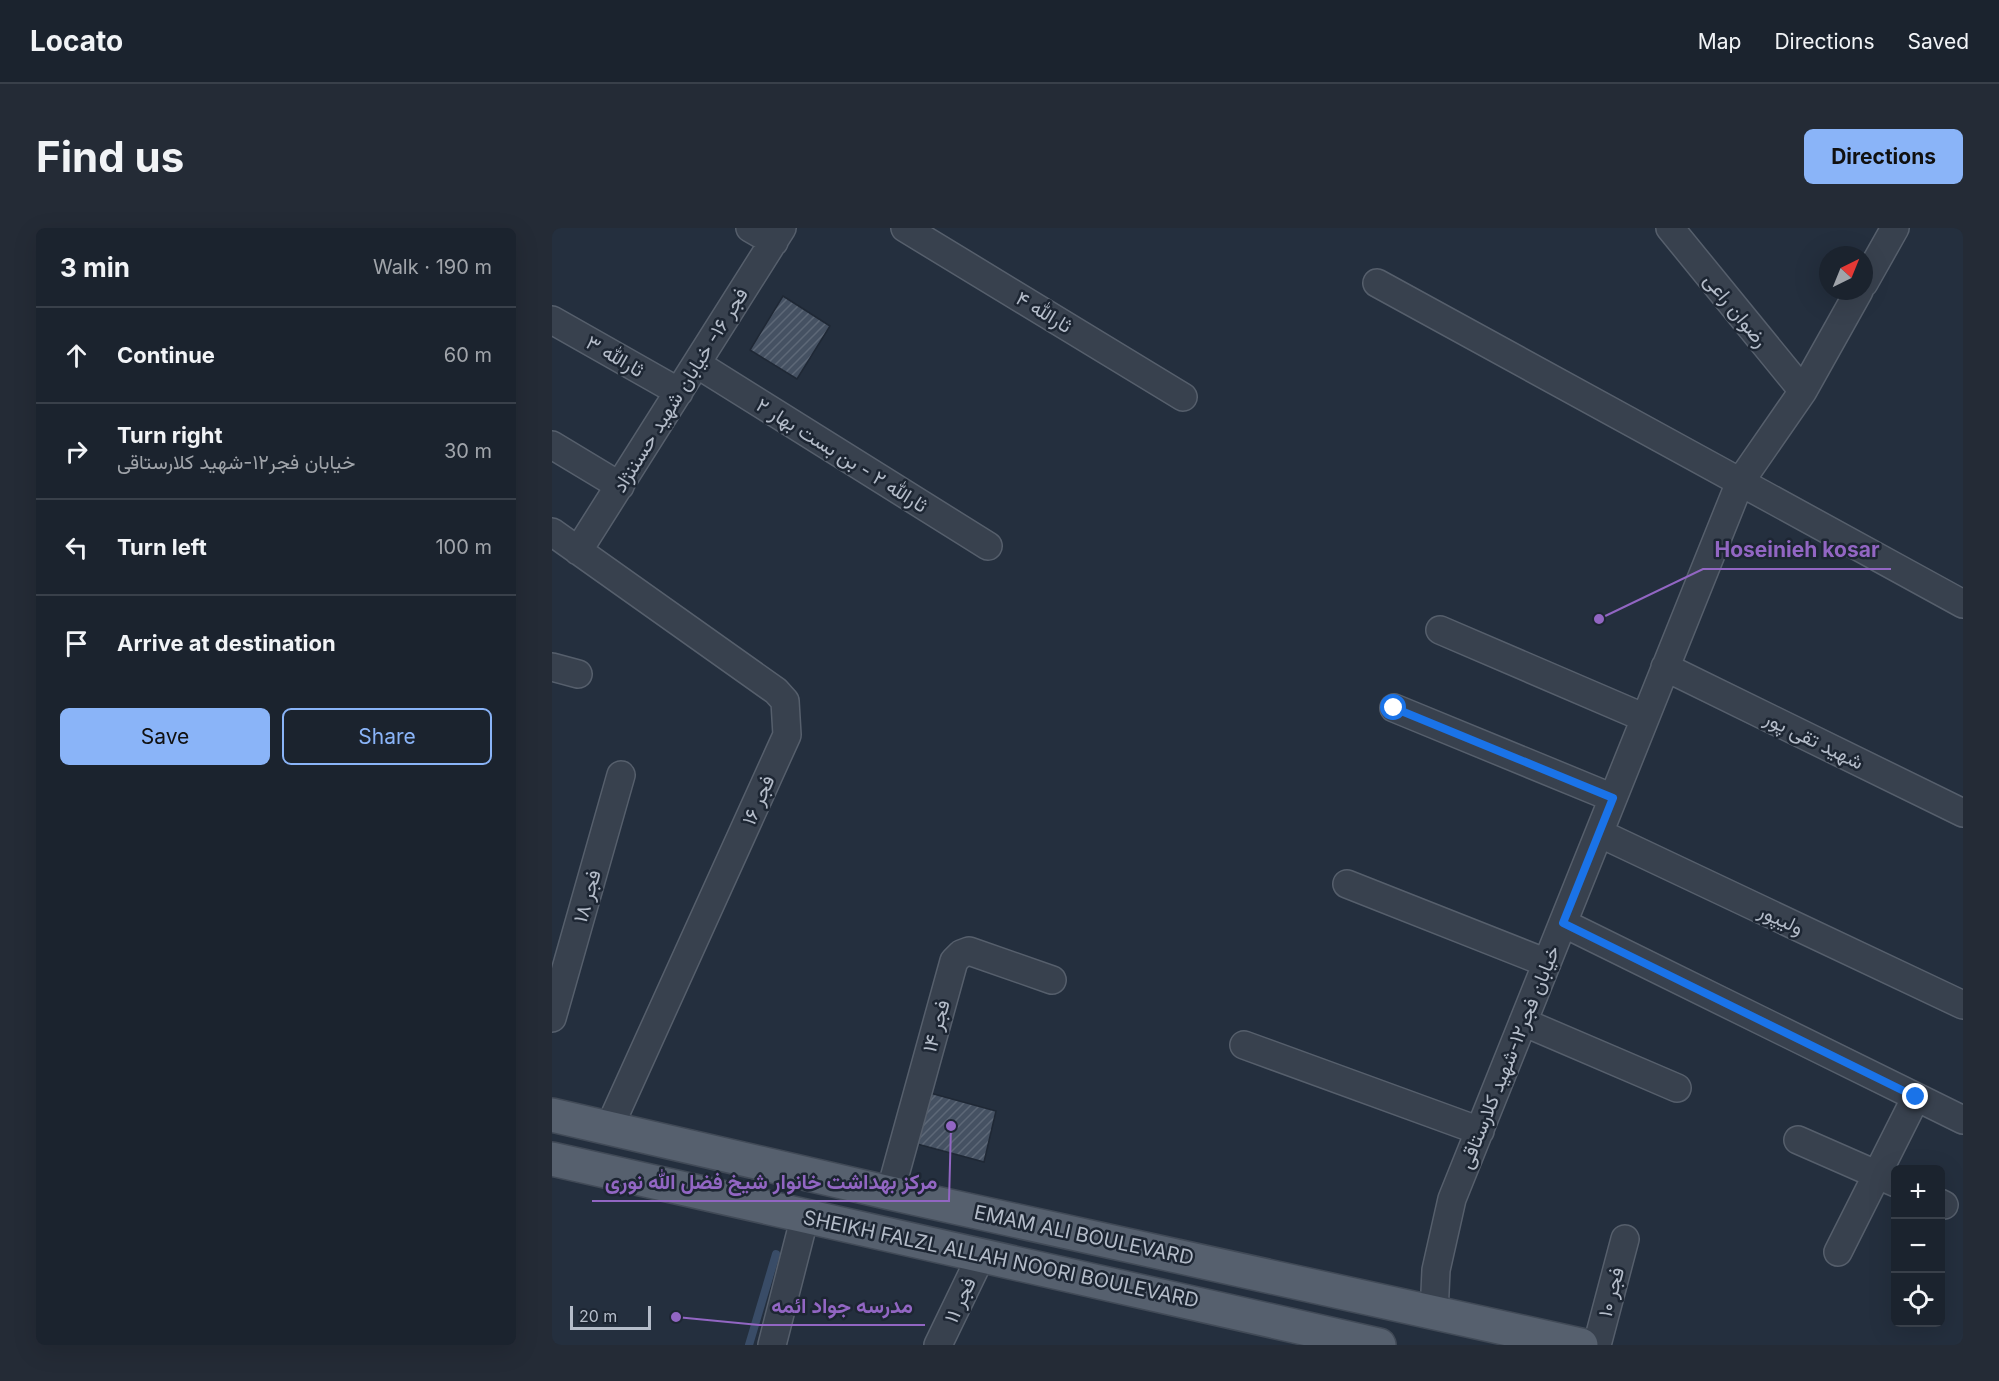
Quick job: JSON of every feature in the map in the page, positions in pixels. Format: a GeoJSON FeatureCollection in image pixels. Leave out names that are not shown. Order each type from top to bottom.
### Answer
{"type":"FeatureCollection","features":[{"type":"Feature","properties":{"kind":"main road","name":"EMAM ALI BOULEVARD"},"geometry":{"type":"LineString","coordinates":[[552,1115],[890,1193],[1135,1245],[1434,1314],[1581,1345]]}},
{"type":"Feature","properties":{"kind":"main road","name":"SHEIKH FALZL ALLAH NOORI BOULEVARD"},"geometry":{"type":"LineString","coordinates":[[552,1159],[981,1256],[1128,1286],[1379,1345]]}},
{"type":"Feature","properties":{"kind":"main road"},"geometry":{"type":"LineString","coordinates":[[1128,1286],[1135,1245]]}},
{"type":"Feature","properties":{"kind":"street"},"geometry":{"type":"LineString","coordinates":[[750,228],[778,235]]}},
{"type":"Feature","properties":{"kind":"street","name":"ثارالله ۴"},"geometry":{"type":"LineString","coordinates":[[905,228],[1184,397]]}},
{"type":"Feature","properties":{"kind":"street","name":"رضوان راعی"},"geometry":{"type":"LineString","coordinates":[[1670,228],[1803,391]]}},
{"type":"Feature","properties":{"kind":"street"},"geometry":{"type":"LineString","coordinates":[[1873,267],[1895,228]]}},
{"type":"Feature","properties":{"kind":"street","name":"فجر ۱۶- خیابان شهید حسننژاد"},"geometry":{"type":"LineString","coordinates":[[578,551],[778,235]]}},
{"type":"Feature","properties":{"kind":"street"},"geometry":{"type":"LineString","coordinates":[[1377,283],[1963,604]]}},
{"type":"Feature","properties":{"kind":"street","name":"خيابان فجر۱۲-شهيد كلارستاقی"},"geometry":{"type":"LineString","coordinates":[[1434,1314],[1436,1270],[1452,1199],[1740,482],[1803,391],[1854,300]]}},
{"type":"Feature","properties":{"kind":"street","name":"ثارالله ۳"},"geometry":{"type":"LineString","coordinates":[[552,320],[679,392]]}},
{"type":"Feature","properties":{"kind":"street","name":"ثارالله ۲ - بن بست بهار ۲"},"geometry":{"type":"LineString","coordinates":[[697,364],[988,546]]}},
{"type":"Feature","properties":{"kind":"street"},"geometry":{"type":"LineString","coordinates":[[552,445],[620,486]]}},
{"type":"Feature","properties":{"kind":"street","name":"فجر ۱۶"},"geometry":{"type":"LineString","coordinates":[[552,531],[776,691],[785,701],[788,735],[609,1128]]}},
{"type":"Feature","properties":{"kind":"street"},"geometry":{"type":"LineString","coordinates":[[1440,630],[1645,718]]}},
{"type":"Feature","properties":{"kind":"street"},"geometry":{"type":"LineString","coordinates":[[552,667],[578,674]]}},
{"type":"Feature","properties":{"kind":"street","name":"شهید تقی پور"},"geometry":{"type":"LineString","coordinates":[[1665,667],[1963,813]]}},
{"type":"Feature","properties":{"kind":"street"},"geometry":{"type":"LineString","coordinates":[[1394,708],[1613,798]]}},
{"type":"Feature","properties":{"kind":"street","name":"فجر ۱۸"},"geometry":{"type":"LineString","coordinates":[[552,1018],[621,775]]}},
{"type":"Feature","properties":{"kind":"street","name":"ولیپور"},"geometry":{"type":"LineString","coordinates":[[1599,833],[1963,1005]]}},
{"type":"Feature","properties":{"kind":"street"},"geometry":{"type":"LineString","coordinates":[[1347,884],[1547,963]]}},
{"type":"Feature","properties":{"kind":"street"},"geometry":{"type":"LineString","coordinates":[[1563,923],[1963,1120]]}},
{"type":"Feature","properties":{"kind":"street","name":"فجر ۱۴"},"geometry":{"type":"LineString","coordinates":[[890,1193],[954,961],[961,954],[969,951],[1052,980]]}},
{"type":"Feature","properties":{"kind":"street"},"geometry":{"type":"LineString","coordinates":[[1524,1022],[1677,1088]]}},
{"type":"Feature","properties":{"kind":"street"},"geometry":{"type":"LineString","coordinates":[[1244,1045],[1480,1131]]}},
{"type":"Feature","properties":{"kind":"street"},"geometry":{"type":"LineString","coordinates":[[1838,1252],[1886,1179],[1916,1097]]}},
{"type":"Feature","properties":{"kind":"street"},"geometry":{"type":"LineString","coordinates":[[1798,1140],[1886,1179]]}},
{"type":"Feature","properties":{"kind":"street"},"geometry":{"type":"LineString","coordinates":[[772,1345],[805,1216]]}},
{"type":"Feature","properties":{"kind":"street","name":"فجر ۱۰"},"geometry":{"type":"LineString","coordinates":[[1597,1345],[1625,1239]]}},
{"type":"Feature","properties":{"kind":"street","name":"فجر ۱۱"},"geometry":{"type":"LineString","coordinates":[[939,1345],[981,1256]]}},
{"type":"Feature","properties":{"kind":"building"},"geometry":{"type":"Polygon","coordinates":[[[783,296],[830,326],[797,379],[750,350],[783,296]]]}},
{"type":"Feature","properties":{"kind":"building"},"geometry":{"type":"Polygon","coordinates":[[[919,1090],[996,1111],[984,1162],[906,1141],[919,1090]]]}},
{"type":"Feature","properties":{"kind":"waterway"},"geometry":{"type":"LineString","coordinates":[[749,1345],[776,1254]]}},
{"type":"Feature","properties":{"kind":"place","name":"Hoseinieh kosar"},"geometry":{"type":"Point","coordinates":[1599,619]}},
{"type":"Feature","properties":{"kind":"place","name":"مرکز بهداشت خانوار شیخ فضل الله نوری"},"geometry":{"type":"Point","coordinates":[951,1126]}},
{"type":"Feature","properties":{"kind":"place","name":"مدرسه جواد ائمه"},"geometry":{"type":"Point","coordinates":[676,1317]}},
{"type":"Feature","properties":{"kind":"route"},"geometry":{"type":"LineString","coordinates":[[1394,708],[1613,798],[1563,923],[1916,1097]]}}]}
